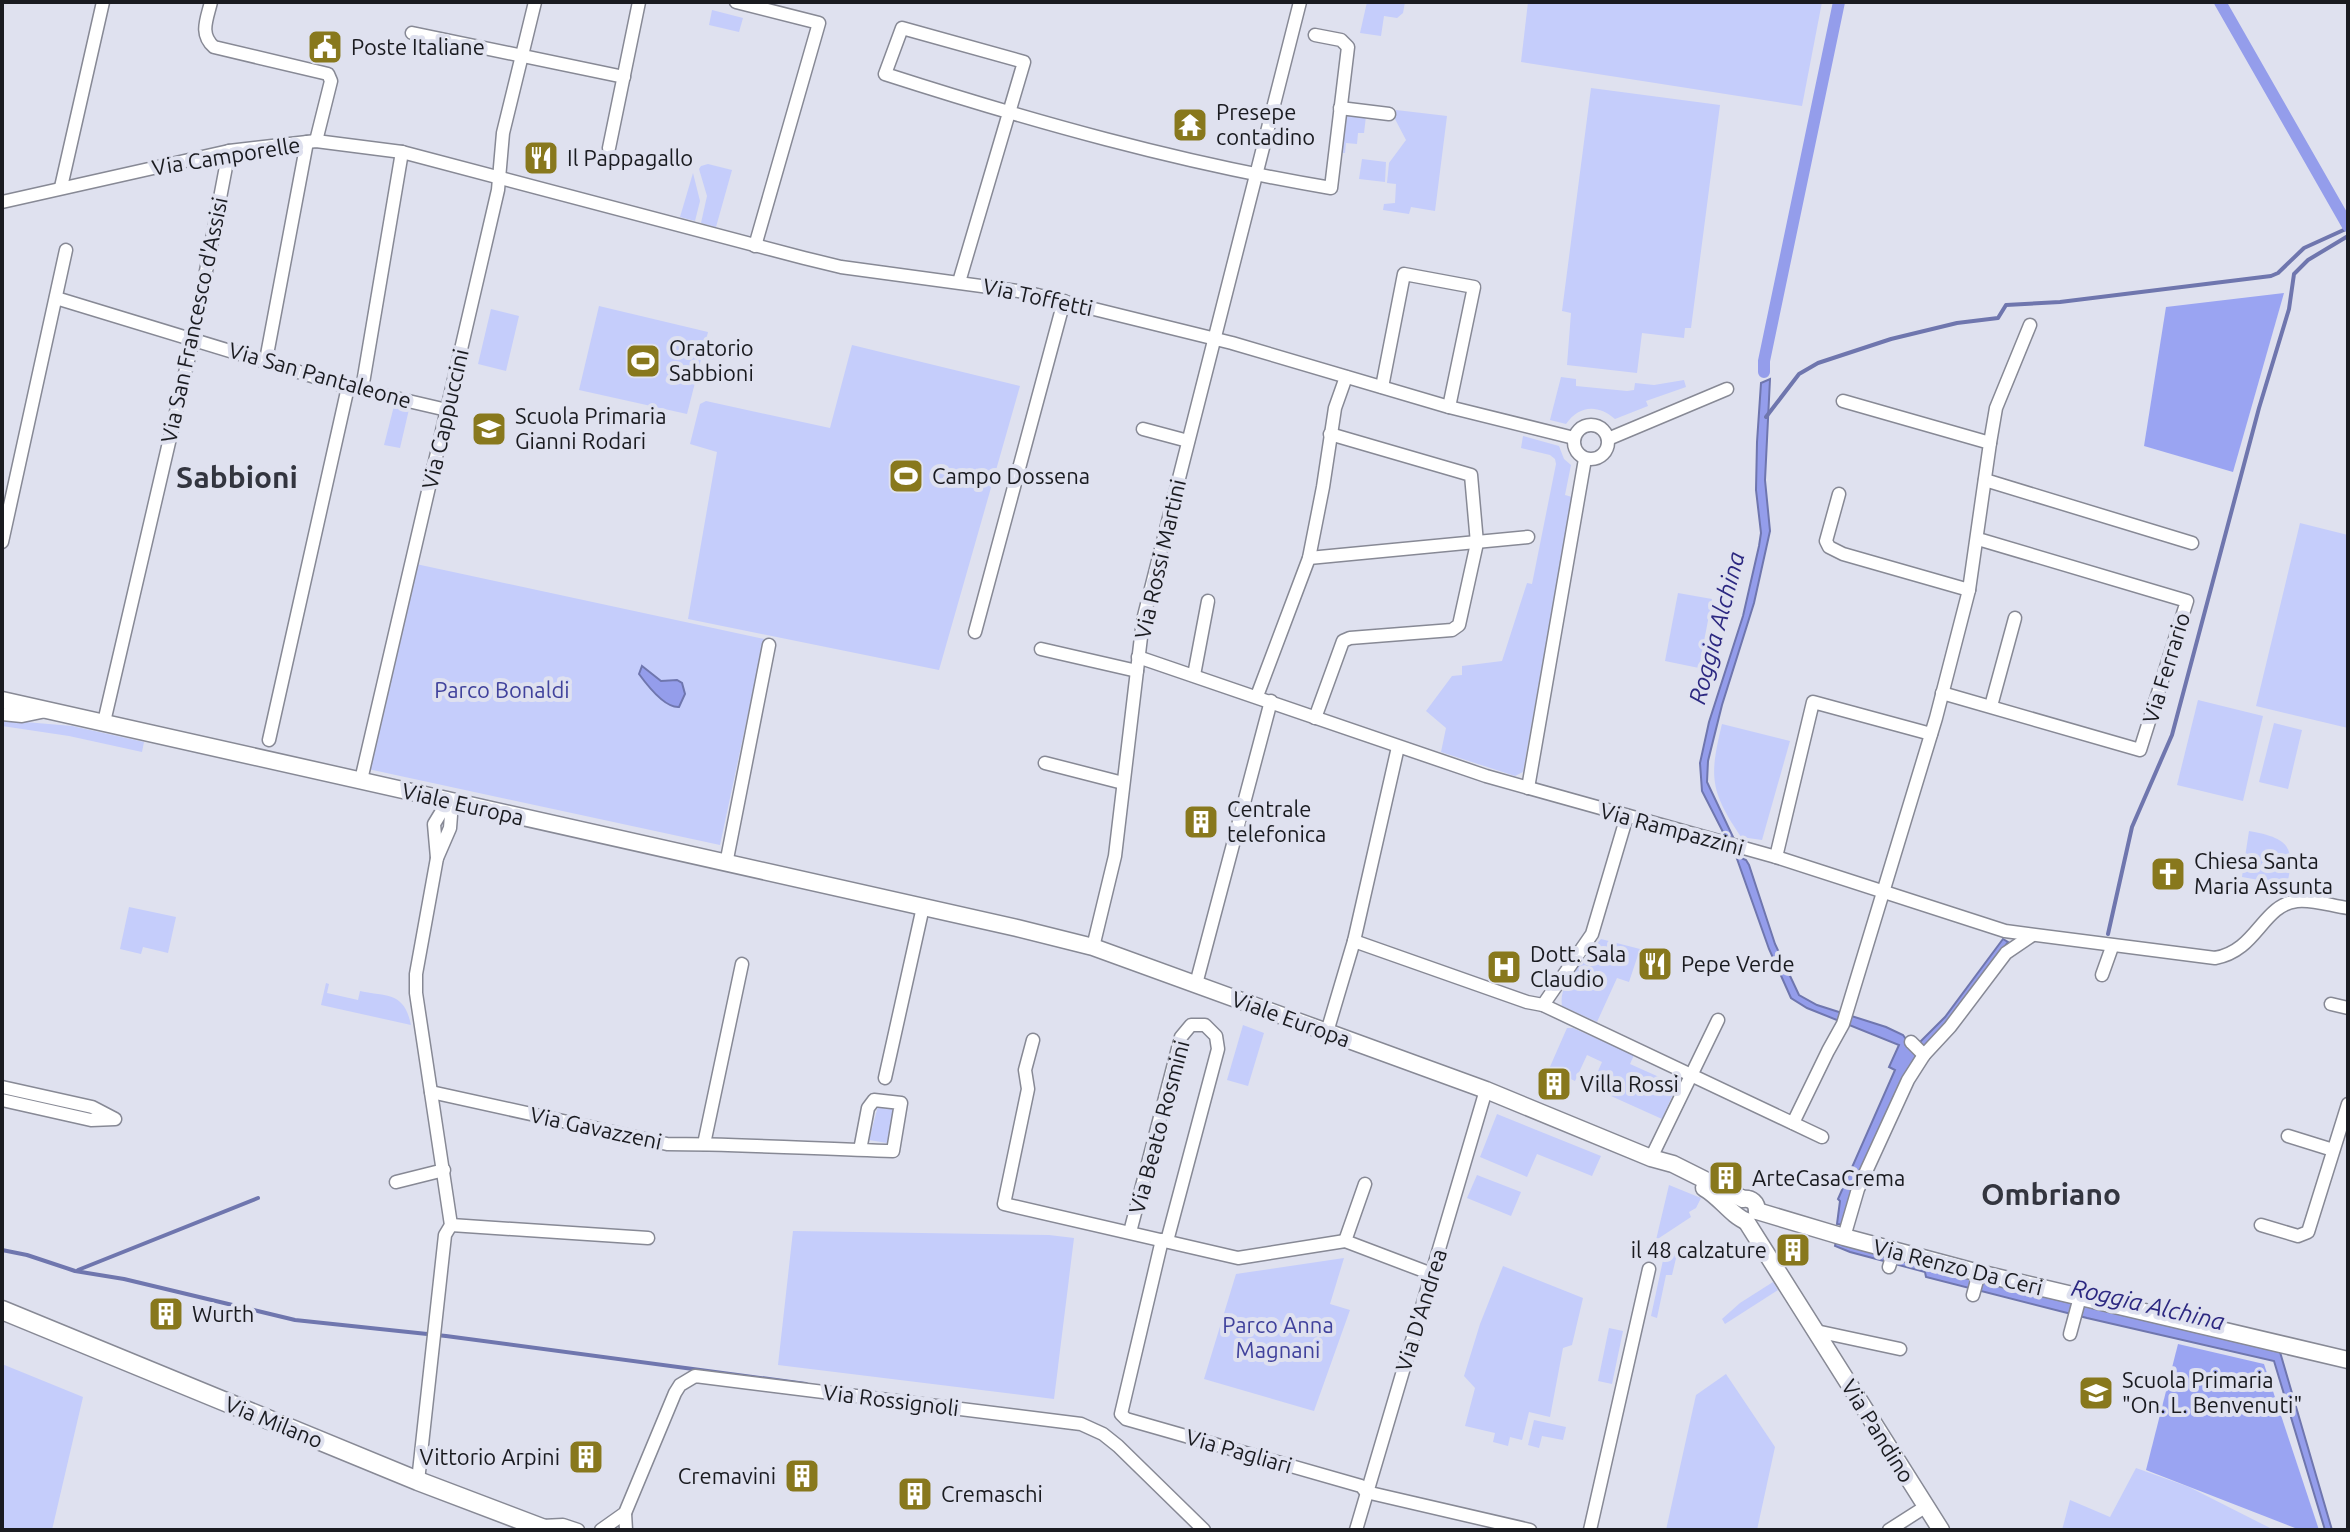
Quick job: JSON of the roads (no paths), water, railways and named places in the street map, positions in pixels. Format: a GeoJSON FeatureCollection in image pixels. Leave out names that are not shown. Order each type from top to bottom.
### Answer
{"type":"FeatureCollection","features":[{"type":"Feature","properties":{"kind":"main road","name":"Via Milano"},"geometry":{"type":"LineString","coordinates":[[2,1310],[418,1481],[542,1528]]}},
{"type":"Feature","properties":{"kind":"street"},"geometry":{"type":"LineString","coordinates":[[61,187],[103,2]]}},
{"type":"Feature","properties":{"kind":"street"},"geometry":{"type":"LineString","coordinates":[[211,2],[204,32],[205,38],[214,47],[328,74],[331,81],[312,142],[266,360]]}},
{"type":"Feature","properties":{"kind":"street","name":"Via Cappuccini"},"geometry":{"type":"LineString","coordinates":[[361,780],[498,190],[503,133],[535,2]]}},
{"type":"Feature","properties":{"kind":"street"},"geometry":{"type":"LineString","coordinates":[[609,148],[639,2]]}},
{"type":"Feature","properties":{"kind":"street"},"geometry":{"type":"LineString","coordinates":[[736,2],[819,23],[755,246]]}},
{"type":"Feature","properties":{"kind":"street","name":"Via Rossi Martini"},"geometry":{"type":"LineString","coordinates":[[1093,947],[1115,856],[1143,620],[1300,2]]}},
{"type":"Feature","properties":{"kind":"street"},"geometry":{"type":"LineString","coordinates":[[959,282],[1008,113],[1024,62],[902,28],[885,74],[1008,113],[1257,176],[1331,188],[1348,47],[1341,40],[1315,35]]}},
{"type":"Feature","properties":{"kind":"street"},"geometry":{"type":"LineString","coordinates":[[412,33],[624,77]]}},
{"type":"Feature","properties":{"kind":"street"},"geometry":{"type":"LineString","coordinates":[[1340,108],[1389,114]]}},
{"type":"Feature","properties":{"kind":"street","name":"Via Camporelle"},"geometry":{"type":"LineString","coordinates":[[2,202],[229,151],[312,142],[402,152],[498,178]]}},
{"type":"Feature","properties":{"kind":"street","name":"Via San Francesco d'Assisi"},"geometry":{"type":"LineString","coordinates":[[104,722],[193,339],[229,151]]}},
{"type":"Feature","properties":{"kind":"street"},"geometry":{"type":"LineString","coordinates":[[269,740],[355,388],[402,152]]}},
{"type":"Feature","properties":{"kind":"street","name":"Via Toffetti"},"geometry":{"type":"LineString","coordinates":[[498,178],[841,267],[1025,292],[1064,301],[1214,338],[1449,407],[1574,438],[1580,429],[1591,425],[1601,429],[1608,439]]}},
{"type":"Feature","properties":{"kind":"street"},"geometry":{"type":"LineString","coordinates":[[2,542],[66,250]]}},
{"type":"Feature","properties":{"kind":"street"},"geometry":{"type":"LineString","coordinates":[[1382,387],[1404,274],[1474,287],[1449,407]]}},
{"type":"Feature","properties":{"kind":"street","name":"Via San Pantaleone"},"geometry":{"type":"LineString","coordinates":[[56,298],[355,388],[447,410]]}},
{"type":"Feature","properties":{"kind":"street"},"geometry":{"type":"LineString","coordinates":[[975,632],[1064,301]]}},
{"type":"Feature","properties":{"kind":"street"},"geometry":{"type":"LineString","coordinates":[[1793,1123],[1847,1013],[1931,734],[1969,590],[1996,408],[2030,325]]}},
{"type":"Feature","properties":{"kind":"street"},"geometry":{"type":"LineString","coordinates":[[1257,696],[1309,558],[1335,408],[1346,377]]}},
{"type":"Feature","properties":{"kind":"street"},"geometry":{"type":"LineString","coordinates":[[1585,459],[1600,457],[1607,449],[1608,439],[1727,389]]}},
{"type":"Feature","properties":{"kind":"street"},"geometry":{"type":"LineString","coordinates":[[1843,401],[1990,443]]}},
{"type":"Feature","properties":{"kind":"street"},"geometry":{"type":"LineString","coordinates":[[1143,429],[1188,441]]}},
{"type":"Feature","properties":{"kind":"street"},"geometry":{"type":"LineString","coordinates":[[1315,718],[1343,641],[1452,630],[1459,625],[1477,543],[1471,475],[1330,434]]}},
{"type":"Feature","properties":{"kind":"street"},"geometry":{"type":"LineString","coordinates":[[1574,438],[1574,448],[1585,459]]}},
{"type":"Feature","properties":{"kind":"street"},"geometry":{"type":"LineString","coordinates":[[1528,788],[1585,459]]}},
{"type":"Feature","properties":{"kind":"street"},"geometry":{"type":"LineString","coordinates":[[1985,480],[2192,543]]}},
{"type":"Feature","properties":{"kind":"street"},"geometry":{"type":"LineString","coordinates":[[1839,494],[1826,541],[1834,551],[1969,590]]}},
{"type":"Feature","properties":{"kind":"street"},"geometry":{"type":"LineString","coordinates":[[1309,558],[1528,537]]}},
{"type":"Feature","properties":{"kind":"street","name":"Via Ferrario"},"geometry":{"type":"LineString","coordinates":[[1942,693],[2140,750],[2187,601],[1978,539]]}},
{"type":"Feature","properties":{"kind":"street"},"geometry":{"type":"LineString","coordinates":[[1194,675],[1208,601]]}},
{"type":"Feature","properties":{"kind":"street"},"geometry":{"type":"LineString","coordinates":[[1991,706],[2015,618]]}},
{"type":"Feature","properties":{"kind":"street"},"geometry":{"type":"LineString","coordinates":[[726,864],[769,645]]}},
{"type":"Feature","properties":{"kind":"street"},"geometry":{"type":"LineString","coordinates":[[1041,649],[1137,671]]}},
{"type":"Feature","properties":{"kind":"street","name":"Via Rampazzini"},"geometry":{"type":"LineString","coordinates":[[1138,657],[1398,747],[1528,788],[1776,857],[2005,931],[2206,958],[2225,956],[2245,945],[2281,906],[2296,901],[2348,908]]}},
{"type":"Feature","properties":{"kind":"street","name":"Viale Europa"},"geometry":{"type":"LineString","coordinates":[[2,700],[1093,947],[1486,1090],[1651,1158],[1669,1172],[1746,1211]]}},
{"type":"Feature","properties":{"kind":"street"},"geometry":{"type":"LineString","coordinates":[[1196,984],[1271,701]]}},
{"type":"Feature","properties":{"kind":"street"},"geometry":{"type":"LineString","coordinates":[[1776,857],[1813,702],[1931,734]]}},
{"type":"Feature","properties":{"kind":"street"},"geometry":{"type":"LineString","coordinates":[[2,714],[22,716],[50,711]]}},
{"type":"Feature","properties":{"kind":"street"},"geometry":{"type":"LineString","coordinates":[[1327,1032],[1354,941],[1398,747]]}},
{"type":"Feature","properties":{"kind":"street"},"geometry":{"type":"LineString","coordinates":[[1045,763],[1123,783]]}},
{"type":"Feature","properties":{"kind":"street"},"geometry":{"type":"LineString","coordinates":[[418,1481],[445,1235],[451,1225],[416,993],[416,974],[437,858],[450,828],[448,801]]}},
{"type":"Feature","properties":{"kind":"street"},"geometry":{"type":"LineString","coordinates":[[1543,1005],[1592,934],[1627,816]]}},
{"type":"Feature","properties":{"kind":"street"},"geometry":{"type":"LineString","coordinates":[[885,1078],[923,907]]}},
{"type":"Feature","properties":{"kind":"street"},"geometry":{"type":"LineString","coordinates":[[1844,1237],[1858,1189],[1908,1080],[1952,1014],[2006,953],[2031,936]]}},
{"type":"Feature","properties":{"kind":"street"},"geometry":{"type":"LineString","coordinates":[[1354,941],[1499,993],[1543,1005],[1822,1137]]}},
{"type":"Feature","properties":{"kind":"street"},"geometry":{"type":"LineString","coordinates":[[2102,975],[2112,947]]}},
{"type":"Feature","properties":{"kind":"street"},"geometry":{"type":"LineString","coordinates":[[704,1144],[742,964]]}},
{"type":"Feature","properties":{"kind":"street"},"geometry":{"type":"LineString","coordinates":[[2331,1004],[2348,1008]]}},
{"type":"Feature","properties":{"kind":"street"},"geometry":{"type":"LineString","coordinates":[[1651,1158],[1718,1020]]}},
{"type":"Feature","properties":{"kind":"street","name":"Via Beato Rosmini"},"geometry":{"type":"LineString","coordinates":[[1130,1232],[1181,1037],[1191,1025],[1205,1025],[1216,1036],[1218,1049],[1165,1240]]}},
{"type":"Feature","properties":{"kind":"street"},"geometry":{"type":"LineString","coordinates":[[1033,1040],[1025,1070],[1028,1089],[1004,1204],[1238,1258],[1345,1241],[1432,1274]]}},
{"type":"Feature","properties":{"kind":"street"},"geometry":{"type":"LineString","coordinates":[[1911,1042],[1924,1055]]}},
{"type":"Feature","properties":{"kind":"street"},"geometry":{"type":"LineString","coordinates":[[2,1087],[18,1097],[91,1120],[115,1119],[92,1107],[18,1097],[2,1100]]}},
{"type":"Feature","properties":{"kind":"street","name":"Via D'Andrea"},"geometry":{"type":"LineString","coordinates":[[1356,1530],[1486,1090]]}},
{"type":"Feature","properties":{"kind":"street","name":"Via Gavazzeni"},"geometry":{"type":"LineString","coordinates":[[431,1092],[667,1144],[704,1144],[860,1150],[893,1151],[901,1103],[874,1100],[868,1108],[860,1150]]}},
{"type":"Feature","properties":{"kind":"street"},"geometry":{"type":"LineString","coordinates":[[2261,1225],[2298,1236],[2308,1232],[2348,1104]]}},
{"type":"Feature","properties":{"kind":"street"},"geometry":{"type":"LineString","coordinates":[[2288,1136],[2333,1150]]}},
{"type":"Feature","properties":{"kind":"street"},"geometry":{"type":"LineString","coordinates":[[396,1182],[444,1170]]}},
{"type":"Feature","properties":{"kind":"street"},"geometry":{"type":"LineString","coordinates":[[1345,1241],[1365,1184]]}},
{"type":"Feature","properties":{"kind":"street","name":"Via Renzo Da Ceri"},"geometry":{"type":"LineString","coordinates":[[1746,1211],[1844,1237],[1892,1259],[1979,1273],[2078,1306],[2348,1360]]}},
{"type":"Feature","properties":{"kind":"street","name":"Via Pandino"},"geometry":{"type":"LineString","coordinates":[[1746,1211],[1816,1331],[1941,1530]]}},
{"type":"Feature","properties":{"kind":"street"},"geometry":{"type":"LineString","coordinates":[[451,1225],[648,1238]]}},
{"type":"Feature","properties":{"kind":"street","name":"Via Pagliari"},"geometry":{"type":"LineString","coordinates":[[1165,1240],[1121,1414],[1126,1419],[1361,1486],[1366,1492],[1530,1530]]}},
{"type":"Feature","properties":{"kind":"street"},"geometry":{"type":"LineString","coordinates":[[1590,1530],[1649,1269]]}},
{"type":"Feature","properties":{"kind":"street"},"geometry":{"type":"LineString","coordinates":[[1973,1295],[1979,1273]]}},
{"type":"Feature","properties":{"kind":"street"},"geometry":{"type":"LineString","coordinates":[[2070,1334],[2078,1306]]}},
{"type":"Feature","properties":{"kind":"street"},"geometry":{"type":"LineString","coordinates":[[1816,1331],[1900,1349]]}},
{"type":"Feature","properties":{"kind":"street","name":"Via Rossignoli"},"geometry":{"type":"LineString","coordinates":[[621,1525],[675,1393],[680,1385],[695,1376],[1081,1424],[1103,1434],[1118,1446],[1204,1530]]}},
{"type":"Feature","properties":{"kind":"street"},"geometry":{"type":"LineString","coordinates":[[1889,1530],[1925,1507]]}},
{"type":"Feature","properties":{"kind":"street"},"geometry":{"type":"LineString","coordinates":[[542,1528],[563,1525],[578,1530]]}},
{"type":"Feature","properties":{"kind":"street"},"geometry":{"type":"LineString","coordinates":[[601,1530],[621,1525]]}},
{"type":"Feature","properties":{"kind":"waterway","name":"Roggia Alchina"},"geometry":{"type":"LineString","coordinates":[[1764,372],[1839,2]]}},
{"type":"Feature","properties":{"kind":"waterway"},"geometry":{"type":"LineString","coordinates":[[2220,2],[2348,226]]}},
{"type":"Feature","properties":{"kind":"waterway"},"geometry":{"type":"LineString","coordinates":[[1766,417],[1799,374],[1818,363],[1891,339],[1957,323],[1998,318],[2006,305],[2060,302],[2271,276],[2304,248],[2348,228]]}},
{"type":"Feature","properties":{"kind":"waterway"},"geometry":{"type":"LineString","coordinates":[[2108,934],[2132,827],[2172,735],[2259,408],[2289,309],[2294,274],[2308,260],[2348,236]]}},
{"type":"Feature","properties":{"kind":"waterway"},"geometry":{"type":"LineString","coordinates":[[78,1270],[258,1198]]}},
{"type":"Feature","properties":{"kind":"waterway"},"geometry":{"type":"LineString","coordinates":[[2,1250],[75,1271],[124,1279],[295,1320],[446,1336],[806,1384]]}},
{"type":"Feature","properties":{"kind":"place","name":"Poste Italiane"},"geometry":{"type":"Point","coordinates":[325,47]}},
{"type":"Feature","properties":{"kind":"place","name":"Presepe contadino"},"geometry":{"type":"Point","coordinates":[1190,125]}},
{"type":"Feature","properties":{"kind":"place","name":"Il Pappagallo"},"geometry":{"type":"Point","coordinates":[541,158]}},
{"type":"Feature","properties":{"kind":"place","name":"Oratorio Sabbioni"},"geometry":{"type":"Point","coordinates":[643,361]}},
{"type":"Feature","properties":{"kind":"place","name":"Scuola Primaria Gianni Rodari"},"geometry":{"type":"Point","coordinates":[489,429]}},
{"type":"Feature","properties":{"kind":"place","name":"Campo Dossena"},"geometry":{"type":"Point","coordinates":[906,476]}},
{"type":"Feature","properties":{"kind":"place","name":"Centrale telefonica"},"geometry":{"type":"Point","coordinates":[1201,822]}},
{"type":"Feature","properties":{"kind":"place","name":"Chiesa Santa Maria Assunta"},"geometry":{"type":"Point","coordinates":[2168,874]}},
{"type":"Feature","properties":{"kind":"place","name":"Pepe Verde"},"geometry":{"type":"Point","coordinates":[1655,964]}},
{"type":"Feature","properties":{"kind":"place","name":"Dott. Sala Claudio"},"geometry":{"type":"Point","coordinates":[1504,967]}},
{"type":"Feature","properties":{"kind":"place","name":"Villa Rossi"},"geometry":{"type":"Point","coordinates":[1554,1084]}},
{"type":"Feature","properties":{"kind":"place","name":"ArteCasaCrema"},"geometry":{"type":"Point","coordinates":[1726,1178]}},
{"type":"Feature","properties":{"kind":"place","name":"il 48 calzature"},"geometry":{"type":"Point","coordinates":[1793,1250]}},
{"type":"Feature","properties":{"kind":"place","name":"Wurth"},"geometry":{"type":"Point","coordinates":[166,1314]}},
{"type":"Feature","properties":{"kind":"place","name":"Scuola Primaria \"On. L. Benvenuti\""},"geometry":{"type":"Point","coordinates":[2096,1393]}},
{"type":"Feature","properties":{"kind":"place","name":"Vittorio Arpini"},"geometry":{"type":"Point","coordinates":[586,1457]}},
{"type":"Feature","properties":{"kind":"place","name":"Cremavini"},"geometry":{"type":"Point","coordinates":[802,1476]}},
{"type":"Feature","properties":{"kind":"place","name":"Cremaschi"},"geometry":{"type":"Point","coordinates":[915,1494]}},
{"type":"Feature","properties":{"kind":"district","name":"Sabbioni"},"geometry":{"type":"Point","coordinates":[237,478]}},
{"type":"Feature","properties":{"kind":"district","name":"Ombriano"},"geometry":{"type":"Point","coordinates":[2051,1195]}},
{"type":"Feature","properties":{"kind":"park label","name":"Parco Bonaldi"},"geometry":{"type":"Point","coordinates":[502,690]}},
{"type":"Feature","properties":{"kind":"park label","name":"Parco Anna Magnani"},"geometry":{"type":"Point","coordinates":[1278,1338]}}]}
